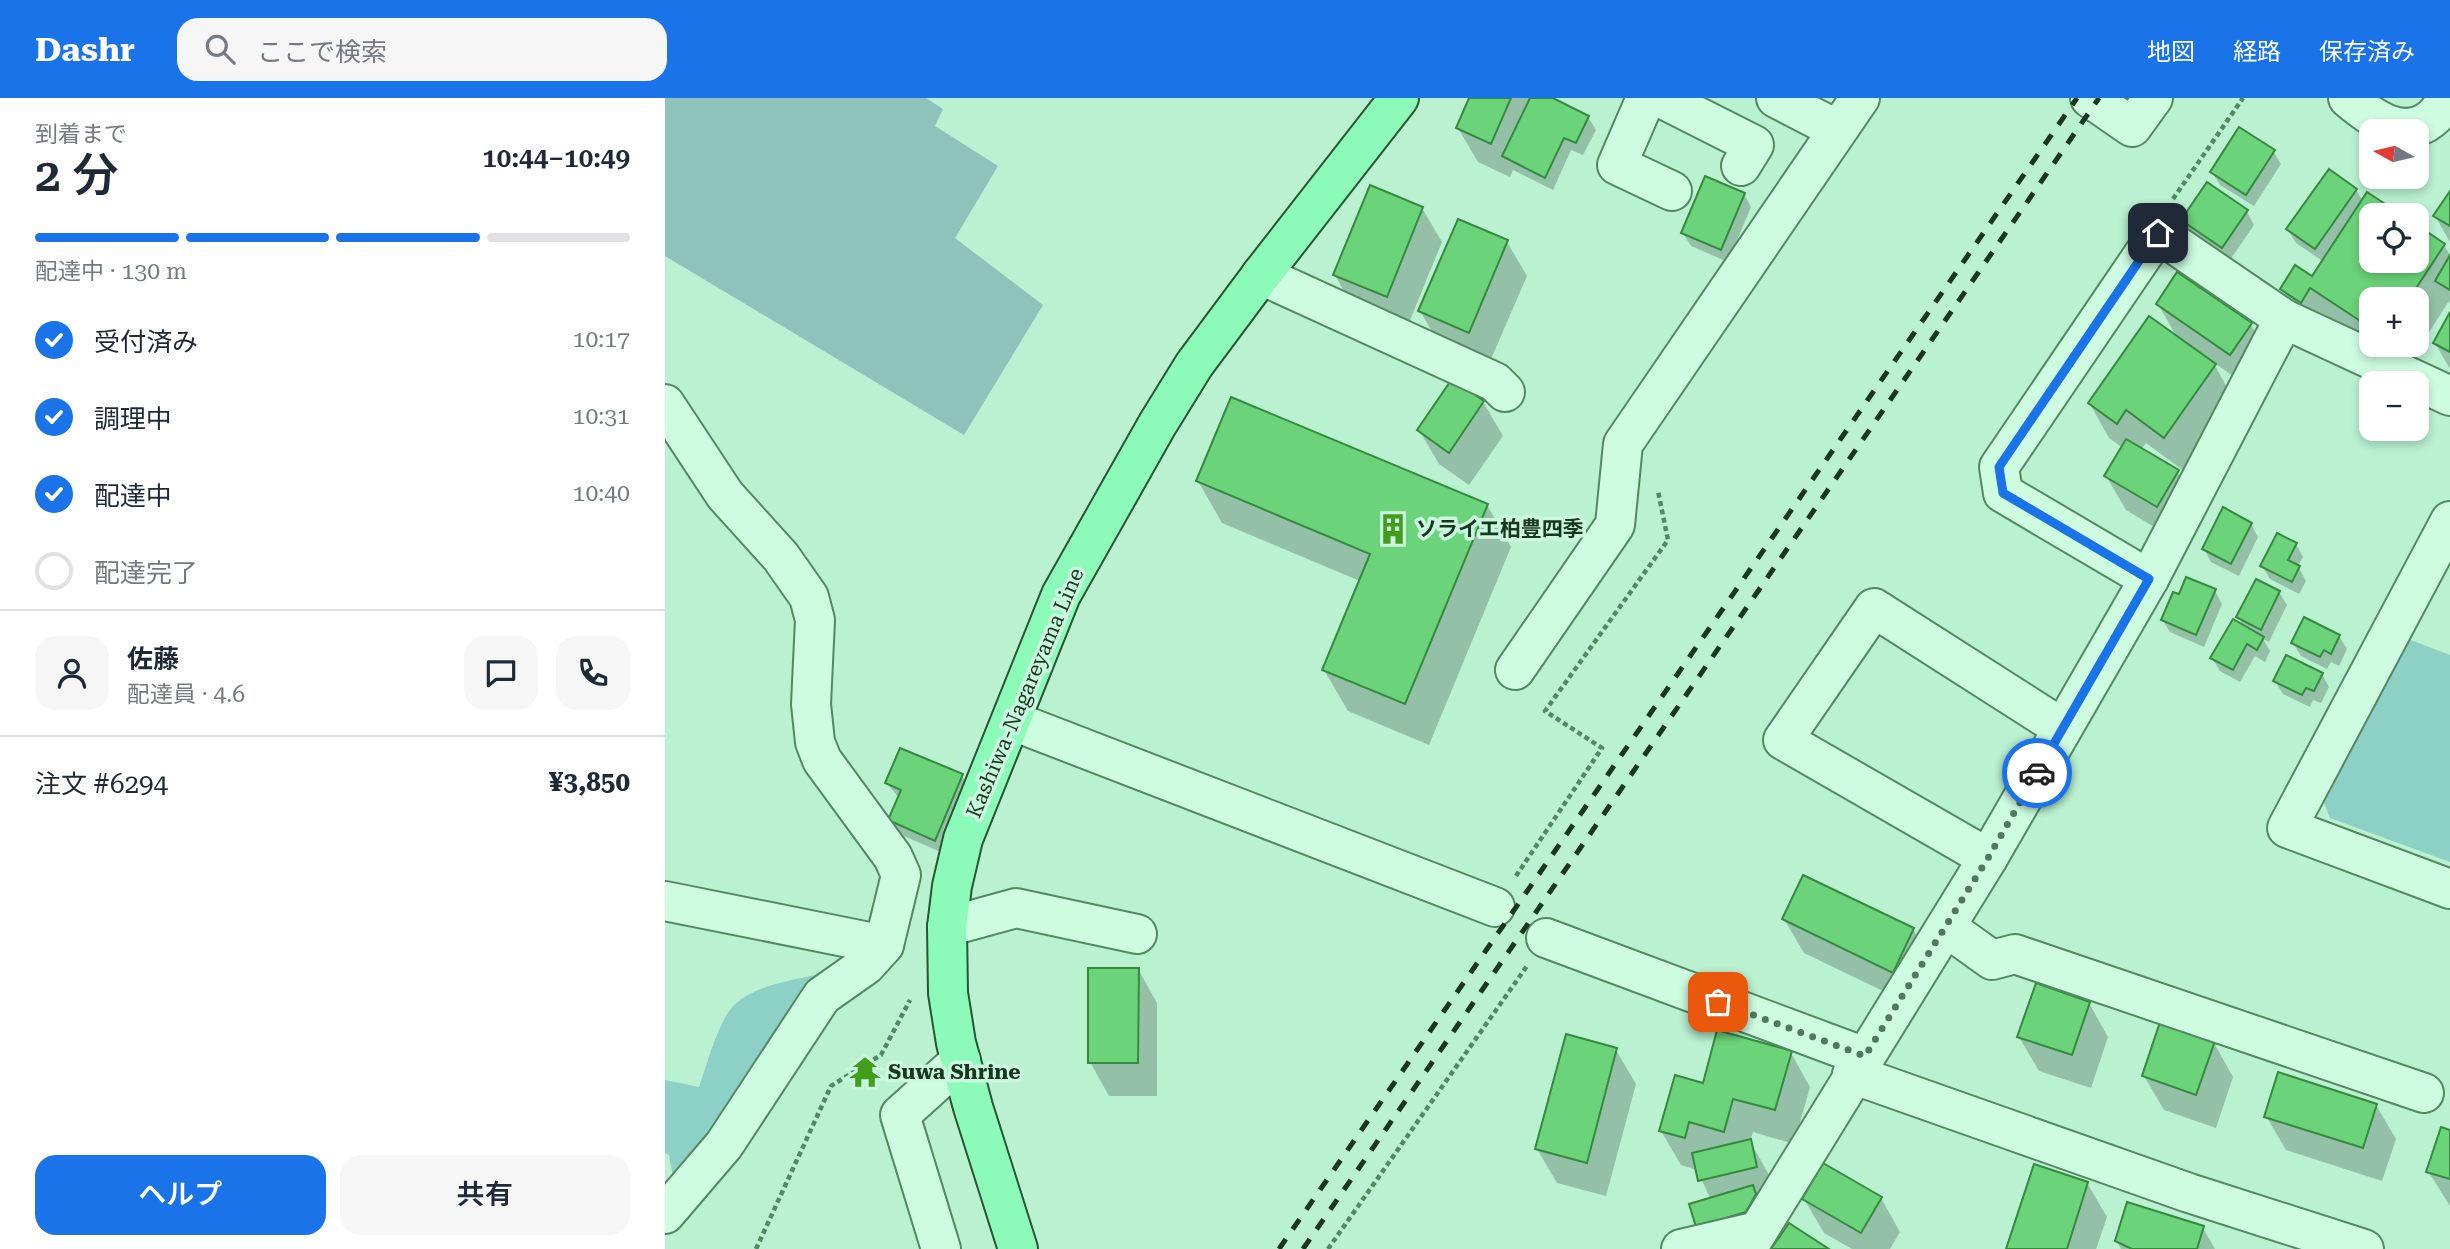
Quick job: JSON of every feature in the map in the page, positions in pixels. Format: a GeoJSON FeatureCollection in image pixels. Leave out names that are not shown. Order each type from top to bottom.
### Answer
{"type":"FeatureCollection","features":[{"type":"Feature","properties":{"kind":"main road","name":"Kashiwa-Nagareyama Line"},"geometry":{"type":"LineString","coordinates":[[1018,1249],[961,1060],[948,993],[947,927],[952,886],[963,839],[1013,721],[1061,595],[1194,365],[1399,98]]}},
{"type":"Feature","properties":{"kind":"street"},"geometry":{"type":"LineString","coordinates":[[1646,98],[1617,165],[1672,191]]}},
{"type":"Feature","properties":{"kind":"street"},"geometry":{"type":"LineString","coordinates":[[1661,98],[1754,145],[1741,166]]}},
{"type":"Feature","properties":{"kind":"street"},"geometry":{"type":"LineString","coordinates":[[1776,98],[1836,129]]}},
{"type":"Feature","properties":{"kind":"street"},"geometry":{"type":"LineString","coordinates":[[1515,670],[1615,525],[1623,444],[1836,129],[1860,98]]}},
{"type":"Feature","properties":{"kind":"street"},"geometry":{"type":"LineString","coordinates":[[2090,98],[2132,127],[2153,98]]}},
{"type":"Feature","properties":{"kind":"street"},"geometry":{"type":"LineString","coordinates":[[2121,98],[2133,107],[2139,98]]}},
{"type":"Feature","properties":{"kind":"street"},"geometry":{"type":"LineString","coordinates":[[2348,98],[2388,127],[2409,127],[2430,121],[2448,98]]}},
{"type":"Feature","properties":{"kind":"street"},"geometry":{"type":"LineString","coordinates":[[2149,579],[2003,493],[1999,467],[2158,233],[2284,319],[2450,396]]}},
{"type":"Feature","properties":{"kind":"street"},"geometry":{"type":"LineString","coordinates":[[1261,275],[1495,382],[1505,392]]}},
{"type":"Feature","properties":{"kind":"street"},"geometry":{"type":"LineString","coordinates":[[1681,1249],[1752,1240],[1988,858],[2149,579],[2284,319]]}},
{"type":"Feature","properties":{"kind":"street"},"geometry":{"type":"LineString","coordinates":[[665,404],[725,495],[781,557],[809,597],[814,620],[811,704],[815,742],[823,760],[894,858],[901,875],[884,945],[866,965],[822,996],[724,1145],[665,1214]]}},
{"type":"Feature","properties":{"kind":"street"},"geometry":{"type":"LineString","coordinates":[[2450,521],[2287,828],[2450,889]]}},
{"type":"Feature","properties":{"kind":"street"},"geometry":{"type":"LineString","coordinates":[[1988,858],[1783,740],[1874,608],[2062,728]]}},
{"type":"Feature","properties":{"kind":"street"},"geometry":{"type":"LineString","coordinates":[[1013,721],[1495,907]]}},
{"type":"Feature","properties":{"kind":"street"},"geometry":{"type":"LineString","coordinates":[[901,875],[952,886]]}},
{"type":"Feature","properties":{"kind":"street"},"geometry":{"type":"LineString","coordinates":[[665,901],[884,945]]}},
{"type":"Feature","properties":{"kind":"street"},"geometry":{"type":"LineString","coordinates":[[947,927],[1016,908],[1137,934]]}},
{"type":"Feature","properties":{"kind":"street"},"geometry":{"type":"LineString","coordinates":[[1946,927],[1992,960],[2015,954],[2424,1093]]}},
{"type":"Feature","properties":{"kind":"street"},"geometry":{"type":"LineString","coordinates":[[1546,937],[1859,1065],[2189,1194],[2364,1249]]}},
{"type":"Feature","properties":{"kind":"street"},"geometry":{"type":"LineString","coordinates":[[941,1249],[900,1115],[961,1060]]}},
{"type":"Feature","properties":{"kind":"path"},"geometry":{"type":"LineString","coordinates":[[2158,233],[2166,223],[2165,209],[2243,98]]}},
{"type":"Feature","properties":{"kind":"path"},"geometry":{"type":"LineString","coordinates":[[1495,907],[1602,748],[1545,711],[1668,540],[1657,490]]}},
{"type":"Feature","properties":{"kind":"path"},"geometry":{"type":"LineString","coordinates":[[1328,1249],[1546,937]]}},
{"type":"Feature","properties":{"kind":"path"},"geometry":{"type":"LineString","coordinates":[[756,1249],[831,1086],[881,1055],[916,990]]}},
{"type":"Feature","properties":{"kind":"shaded area"},"geometry":{"type":"Polygon","coordinates":[[[665,98],[926,98],[943,109],[935,126],[998,166],[955,238],[1043,305],[964,435],[665,256],[665,98]]]}},
{"type":"Feature","properties":{"kind":"shaded area"},"geometry":{"type":"Polygon","coordinates":[[[2408,639],[2450,655],[2450,862],[2330,818],[2322,798],[2408,639]]]}},
{"type":"Feature","properties":{"kind":"shaded area"},"geometry":{"type":"Polygon","coordinates":[[[823,973],[674,1183],[669,1155],[665,1153],[665,1080],[699,1087],[718,1033],[734,1006],[756,991],[823,973]]]}},
{"type":"Feature","properties":{"kind":"building"},"geometry":{"type":"Polygon","coordinates":[[[1469,98],[1511,98],[1491,144],[1456,128],[1469,98]]]}},
{"type":"Feature","properties":{"kind":"building"},"geometry":{"type":"Polygon","coordinates":[[[1530,98],[1553,98],[1589,116],[1576,143],[1564,138],[1545,178],[1502,156],[1530,98]]]}},
{"type":"Feature","properties":{"kind":"building"},"geometry":{"type":"Polygon","coordinates":[[[2239,127],[2275,150],[2246,195],[2210,172],[2239,127]]]}},
{"type":"Feature","properties":{"kind":"building"},"geometry":{"type":"Polygon","coordinates":[[[2329,169],[2357,189],[2315,249],[2286,229],[2329,169]]]}},
{"type":"Feature","properties":{"kind":"building"},"geometry":{"type":"Polygon","coordinates":[[[1705,176],[1745,193],[1721,250],[1681,233],[1705,176]]]}},
{"type":"Feature","properties":{"kind":"building"},"geometry":{"type":"Polygon","coordinates":[[[2207,182],[2248,210],[2222,248],[2181,220],[2207,182]]]}},
{"type":"Feature","properties":{"kind":"building"},"geometry":{"type":"Polygon","coordinates":[[[1370,185],[1423,207],[1387,297],[1333,275],[1370,185]]]}},
{"type":"Feature","properties":{"kind":"building"},"geometry":{"type":"Polygon","coordinates":[[[2450,191],[2450,226],[2433,216],[2450,191]]]}},
{"type":"Feature","properties":{"kind":"building"},"geometry":{"type":"Polygon","coordinates":[[[2367,192],[2384,203],[2360,203],[2367,192]]]}},
{"type":"Feature","properties":{"kind":"building"},"geometry":{"type":"Polygon","coordinates":[[[2359,204],[2359,273],[2426,273],[2417,287],[2359,287],[2359,320],[2310,288],[2301,303],[2280,289],[2295,265],[2312,276],[2359,204]]]}},
{"type":"Feature","properties":{"kind":"building"},"geometry":{"type":"Polygon","coordinates":[[[1458,219],[1508,240],[1469,333],[1418,311],[1458,219]]]}},
{"type":"Feature","properties":{"kind":"building"},"geometry":{"type":"Polygon","coordinates":[[[2429,233],[2445,244],[2429,268],[2429,233]]]}},
{"type":"Feature","properties":{"kind":"building"},"geometry":{"type":"Polygon","coordinates":[[[2450,255],[2450,290],[2435,281],[2450,255]]]}},
{"type":"Feature","properties":{"kind":"building"},"geometry":{"type":"Polygon","coordinates":[[[2177,272],[2252,323],[2230,355],[2156,304],[2177,272]]]}},
{"type":"Feature","properties":{"kind":"building"},"geometry":{"type":"Polygon","coordinates":[[[2450,312],[2450,352],[2433,343],[2450,312]]]}},
{"type":"Feature","properties":{"kind":"building"},"geometry":{"type":"Polygon","coordinates":[[[2149,316],[2216,364],[2164,438],[2126,410],[2117,424],[2088,403],[2149,316]]]}},
{"type":"Feature","properties":{"kind":"building"},"geometry":{"type":"Polygon","coordinates":[[[1452,379],[1484,401],[1449,453],[1417,430],[1452,379]]]}},
{"type":"Feature","properties":{"kind":"building","name":"ソライエ柏豊四季"},"geometry":{"type":"Polygon","coordinates":[[[1231,397],[1488,504],[1405,704],[1322,670],[1370,554],[1196,481],[1231,397]]]}},
{"type":"Feature","properties":{"kind":"building"},"geometry":{"type":"Polygon","coordinates":[[[2126,439],[2179,470],[2157,507],[2104,476],[2126,439]]]}},
{"type":"Feature","properties":{"kind":"building"},"geometry":{"type":"Polygon","coordinates":[[[2223,507],[2252,523],[2231,564],[2202,549],[2223,507]]]}},
{"type":"Feature","properties":{"kind":"building"},"geometry":{"type":"Polygon","coordinates":[[[2277,533],[2297,543],[2288,560],[2300,566],[2292,582],[2260,566],[2277,533]]]}},
{"type":"Feature","properties":{"kind":"building"},"geometry":{"type":"Polygon","coordinates":[[[2186,577],[2216,589],[2196,635],[2161,620],[2173,592],[2179,594],[2186,577]]]}},
{"type":"Feature","properties":{"kind":"building"},"geometry":{"type":"Polygon","coordinates":[[[2256,579],[2280,591],[2261,630],[2236,617],[2256,579]]]}},
{"type":"Feature","properties":{"kind":"building"},"geometry":{"type":"Polygon","coordinates":[[[2304,617],[2340,635],[2331,654],[2324,650],[2320,657],[2291,643],[2304,617]]]}},
{"type":"Feature","properties":{"kind":"building"},"geometry":{"type":"Polygon","coordinates":[[[2233,619],[2264,637],[2257,650],[2247,644],[2233,670],[2210,658],[2233,619]]]}},
{"type":"Feature","properties":{"kind":"building"},"geometry":{"type":"Polygon","coordinates":[[[2286,655],[2323,673],[2314,691],[2306,688],[2302,695],[2273,681],[2286,655]]]}},
{"type":"Feature","properties":{"kind":"building"},"geometry":{"type":"Polygon","coordinates":[[[900,748],[963,774],[935,841],[888,820],[901,790],[885,783],[900,748]]]}},
{"type":"Feature","properties":{"kind":"building"},"geometry":{"type":"Polygon","coordinates":[[[1803,875],[1914,928],[1893,973],[1782,919],[1803,875]]]}},
{"type":"Feature","properties":{"kind":"building"},"geometry":{"type":"Polygon","coordinates":[[[1088,968],[1139,968],[1138,1063],[1088,1063],[1088,968]]]}},
{"type":"Feature","properties":{"kind":"building"},"geometry":{"type":"Polygon","coordinates":[[[2036,983],[2090,1002],[2072,1055],[2017,1037],[2036,983]]]}},
{"type":"Feature","properties":{"kind":"building"},"geometry":{"type":"Polygon","coordinates":[[[2160,1022],[2215,1041],[2196,1095],[2142,1076],[2160,1022]]]}},
{"type":"Feature","properties":{"kind":"building"},"geometry":{"type":"Polygon","coordinates":[[[1717,1030],[1792,1051],[1775,1110],[1733,1099],[1724,1132],[1689,1122],[1685,1138],[1659,1131],[1675,1075],[1703,1083],[1717,1030]]]}},
{"type":"Feature","properties":{"kind":"building"},"geometry":{"type":"Polygon","coordinates":[[[1566,1034],[1617,1048],[1587,1163],[1535,1149],[1566,1034]]]}},
{"type":"Feature","properties":{"kind":"building"},"geometry":{"type":"Polygon","coordinates":[[[2278,1072],[2377,1104],[2363,1148],[2264,1117],[2278,1072]]]}},
{"type":"Feature","properties":{"kind":"building"},"geometry":{"type":"Polygon","coordinates":[[[2441,1127],[2450,1130],[2450,1179],[2426,1172],[2441,1127]]]}},
{"type":"Feature","properties":{"kind":"building"},"geometry":{"type":"Polygon","coordinates":[[[1751,1139],[1757,1167],[1698,1181],[1692,1153],[1751,1139]]]}},
{"type":"Feature","properties":{"kind":"building"},"geometry":{"type":"Polygon","coordinates":[[[1823,1163],[1882,1197],[1861,1233],[1802,1199],[1823,1163]]]}},
{"type":"Feature","properties":{"kind":"building"},"geometry":{"type":"Polygon","coordinates":[[[2034,1164],[2088,1182],[2067,1249],[2006,1249],[2034,1164]]]}},
{"type":"Feature","properties":{"kind":"building"},"geometry":{"type":"Polygon","coordinates":[[[1753,1185],[1756,1194],[1746,1212],[1696,1227],[1689,1204],[1753,1185]]]}},
{"type":"Feature","properties":{"kind":"building"},"geometry":{"type":"Polygon","coordinates":[[[2127,1202],[2204,1226],[2197,1249],[2132,1249],[2115,1241],[2127,1202]]]}},
{"type":"Feature","properties":{"kind":"building"},"geometry":{"type":"Polygon","coordinates":[[[1789,1223],[1829,1249],[1771,1249],[1789,1223]]]}},
{"type":"Feature","properties":{"kind":"railway"},"geometry":{"type":"LineString","coordinates":[[1279,1249],[2077,98]]}},
{"type":"Feature","properties":{"kind":"railway"},"geometry":{"type":"LineString","coordinates":[[1303,1249],[2099,98]]}},
{"type":"Feature","properties":{"kind":"way so far"},"geometry":{"type":"LineString","coordinates":[[1718,1002],[1865,1056],[1988,858],[2037,773]]}},
{"type":"Feature","properties":{"kind":"place","name":"ソライエ柏豊四季"},"geometry":{"type":"Point","coordinates":[1393,529]}},
{"type":"Feature","properties":{"kind":"place","name":"Suwa Shrine"},"geometry":{"type":"Point","coordinates":[865,1072]}},
{"type":"Feature","properties":{"kind":"route"},"geometry":{"type":"LineString","coordinates":[[2037,773],[2149,579],[2003,493],[1999,467],[2158,233]]}}]}
